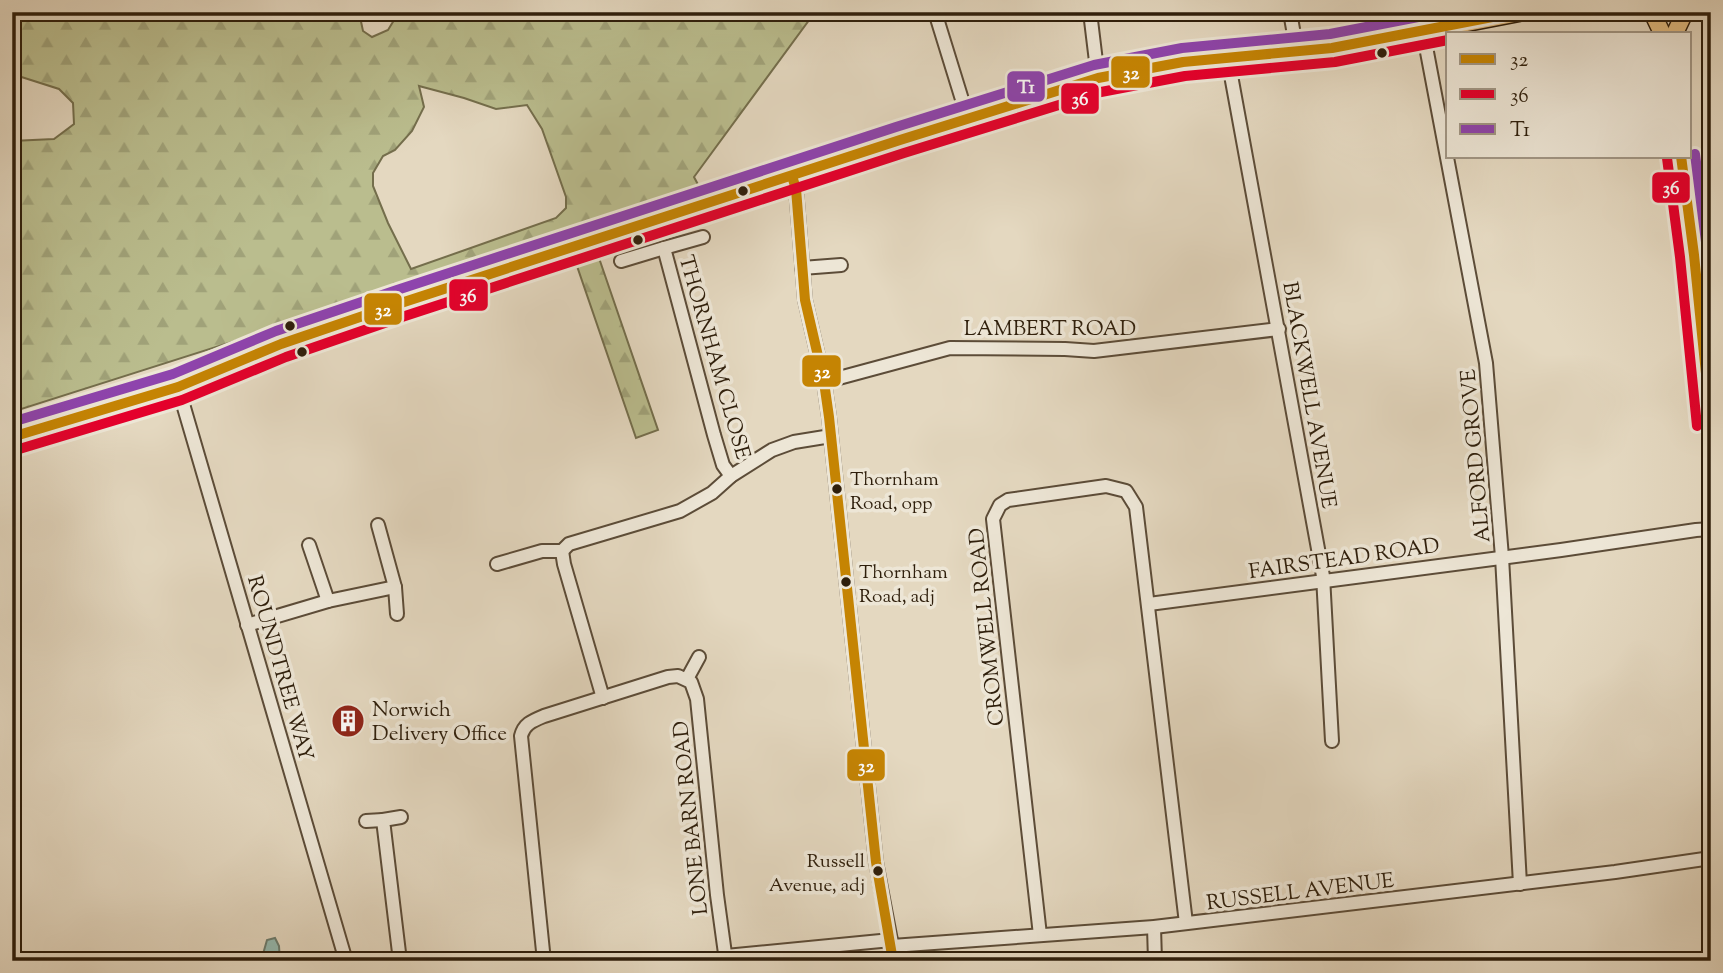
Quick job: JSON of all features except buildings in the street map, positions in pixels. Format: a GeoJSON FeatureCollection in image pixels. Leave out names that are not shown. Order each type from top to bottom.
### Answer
{"type":"FeatureCollection","features":[{"type":"Feature","properties":{"kind":"highway"},"geometry":{"type":"LineString","coordinates":[[12,437],[178,387],[304,336],[1098,78],[1141,68],[1297,52],[1519,12]]}},
{"type":"Feature","properties":{"kind":"main road"},"geometry":{"type":"LineString","coordinates":[[1652,12],[1662,32]]}},
{"type":"Feature","properties":{"kind":"main road"},"geometry":{"type":"LineString","coordinates":[[1675,32],[1685,12]]}},
{"type":"Feature","properties":{"kind":"main road"},"geometry":{"type":"LineString","coordinates":[[1681,158],[1711,425]]}},
{"type":"Feature","properties":{"kind":"street"},"geometry":{"type":"LineString","coordinates":[[934,12],[968,119]]}},
{"type":"Feature","properties":{"kind":"street"},"geometry":{"type":"LineString","coordinates":[[1090,12],[1098,78]]}},
{"type":"Feature","properties":{"kind":"street"},"geometry":{"type":"LineString","coordinates":[[1290,12],[1297,52]]}},
{"type":"Feature","properties":{"kind":"street","name":"ALFORD GROVE"},"geometry":{"type":"LineString","coordinates":[[1423,31],[1446,150]]}},
{"type":"Feature","properties":{"kind":"street","name":"BLACKWELL AVENUE"},"geometry":{"type":"LineString","coordinates":[[1228,59],[1324,581],[1332,741]]}},
{"type":"Feature","properties":{"kind":"street","name":"ALFORD GROVE"},"geometry":{"type":"LineString","coordinates":[[1448,158],[1485,352],[1502,556],[1520,884]]}},
{"type":"Feature","properties":{"kind":"street"},"geometry":{"type":"LineString","coordinates":[[792,176],[796,189],[805,300],[824,382],[831,436],[873,836],[893,961]]}},
{"type":"Feature","properties":{"kind":"street","name":"THORNHAM CLOSE"},"geometry":{"type":"LineString","coordinates":[[621,261],[703,237]]}},
{"type":"Feature","properties":{"kind":"street","name":"THORNHAM CLOSE"},"geometry":{"type":"LineString","coordinates":[[664,248],[714,435],[723,465],[731,476]]}},
{"type":"Feature","properties":{"kind":"street"},"geometry":{"type":"LineString","coordinates":[[1694,256],[1711,253]]}},
{"type":"Feature","properties":{"kind":"street"},"geometry":{"type":"LineString","coordinates":[[802,268],[841,265]]}},
{"type":"Feature","properties":{"kind":"street","name":"LAMBERT ROAD"},"geometry":{"type":"LineString","coordinates":[[824,382],[950,348],[1094,351],[1279,329]]}},
{"type":"Feature","properties":{"kind":"street","name":"ROUNDTREE WAY"},"geometry":{"type":"LineString","coordinates":[[178,387],[346,961]]}},
{"type":"Feature","properties":{"kind":"street"},"geometry":{"type":"LineString","coordinates":[[497,564],[542,551],[562,551],[569,544],[680,512],[712,493],[731,476],[772,450],[794,442],[831,436]]}},
{"type":"Feature","properties":{"kind":"street","name":"CROMWELL ROAD"},"geometry":{"type":"LineString","coordinates":[[1040,935],[994,528],[995,511],[1009,500],[1106,486],[1126,491],[1136,507],[1186,923]]}},
{"type":"Feature","properties":{"kind":"street"},"geometry":{"type":"LineString","coordinates":[[378,525],[395,587],[397,614]]}},
{"type":"Feature","properties":{"kind":"street","name":"FAIRSTEAD ROAD"},"geometry":{"type":"LineString","coordinates":[[1149,604],[1711,529]]}},
{"type":"Feature","properties":{"kind":"street"},"geometry":{"type":"LineString","coordinates":[[309,545],[328,601]]}},
{"type":"Feature","properties":{"kind":"street"},"geometry":{"type":"LineString","coordinates":[[562,551],[603,698]]}},
{"type":"Feature","properties":{"kind":"street"},"geometry":{"type":"LineString","coordinates":[[247,625],[328,601],[395,587]]}},
{"type":"Feature","properties":{"kind":"street"},"geometry":{"type":"LineString","coordinates":[[544,961],[521,736],[523,729],[530,722],[668,677],[687,679],[699,657]]}},
{"type":"Feature","properties":{"kind":"street","name":"LONE BARN ROAD"},"geometry":{"type":"LineString","coordinates":[[687,679],[695,689],[697,699],[726,958],[892,943]]}},
{"type":"Feature","properties":{"kind":"street"},"geometry":{"type":"LineString","coordinates":[[366,821],[401,817]]}},
{"type":"Feature","properties":{"kind":"street"},"geometry":{"type":"LineString","coordinates":[[383,820],[400,961]]}},
{"type":"Feature","properties":{"kind":"street","name":"RUSSELL AVENUE"},"geometry":{"type":"LineString","coordinates":[[892,943],[1154,927],[1520,884],[1711,858]]}},
{"type":"Feature","properties":{"kind":"street"},"geometry":{"type":"LineString","coordinates":[[1154,927],[1155,961]]}},
{"type":"Feature","properties":{"kind":"green space"},"geometry":{"type":"Polygon","coordinates":[[[12,12],[359,12],[363,31],[372,37],[388,30],[399,12],[815,12],[694,177],[702,192],[12,412],[12,141],[54,139],[74,124],[73,103],[59,89],[12,74],[12,12]],[[419,86],[424,107],[412,131],[395,150],[383,156],[373,173],[373,186],[411,269],[556,218],[566,208],[566,197],[542,129],[527,105],[496,109],[419,86]]]}},
{"type":"Feature","properties":{"kind":"green space"},"geometry":{"type":"Polygon","coordinates":[[[599,258],[658,430],[636,438],[577,266],[599,258]]]}},
{"type":"Feature","properties":{"kind":"water"},"geometry":{"type":"Polygon","coordinates":[[[275,938],[279,946],[280,961],[261,961],[267,940],[275,938]]]}},
{"type":"Feature","properties":{"kind":"transit line","name":"T1"},"geometry":{"type":"LineString","coordinates":[[12,422],[173,374],[276,331],[397,290],[1094,65],[1182,48],[1330,34],[1444,12]]}},
{"type":"Feature","properties":{"kind":"transit line","name":"32"},"geometry":{"type":"LineString","coordinates":[[12,437],[178,387],[281,344],[401,303],[1098,78],[1183,62],[1332,48],[1518,12]]}},
{"type":"Feature","properties":{"kind":"transit line","name":"36"},"geometry":{"type":"LineString","coordinates":[[16,450],[182,400],[286,357],[405,316],[904,153],[1101,92],[1185,76],[1335,62],[1446,40]]}},
{"type":"Feature","properties":{"kind":"transit line","name":"T1"},"geometry":{"type":"LineString","coordinates":[[1695,154],[1711,282]]}},
{"type":"Feature","properties":{"kind":"transit line","name":"36"},"geometry":{"type":"LineString","coordinates":[[1667,158],[1697,426]]}},
{"type":"Feature","properties":{"kind":"transit line","name":"32"},"geometry":{"type":"LineString","coordinates":[[1681,158],[1711,423]]}},
{"type":"Feature","properties":{"kind":"transit line","name":"32"},"geometry":{"type":"LineString","coordinates":[[792,176],[796,189],[805,300],[824,382],[829,417],[876,862],[893,961]]}},
{"type":"Feature","properties":{"kind":"place","name":"Thornham Road, opp"},"geometry":{"type":"Point","coordinates":[837,489]}},
{"type":"Feature","properties":{"kind":"place","name":"Thornham Road, adj"},"geometry":{"type":"Point","coordinates":[846,582]}},
{"type":"Feature","properties":{"kind":"place","name":"Norwich Delivery Office"},"geometry":{"type":"Point","coordinates":[348,721]}},
{"type":"Feature","properties":{"kind":"place","name":"Russell Avenue, adj"},"geometry":{"type":"Point","coordinates":[878,871]}}]}
